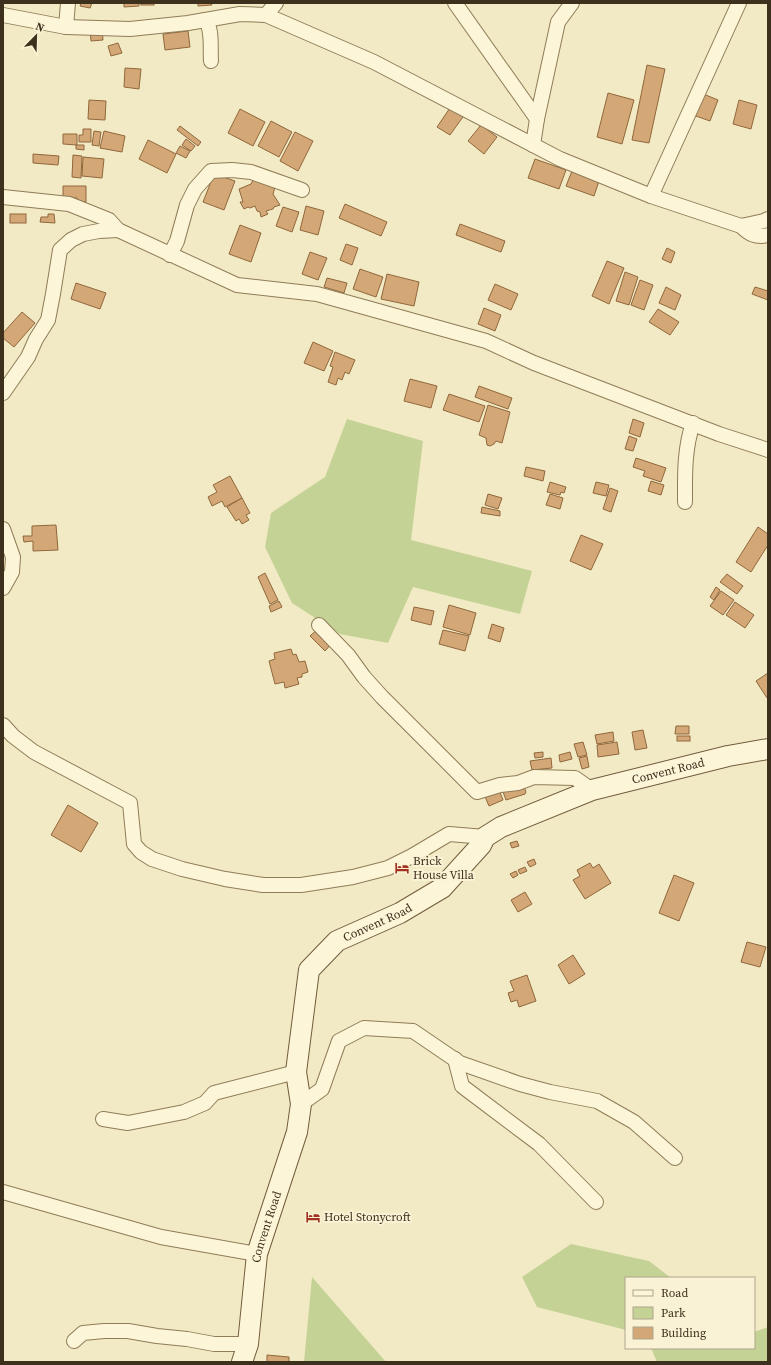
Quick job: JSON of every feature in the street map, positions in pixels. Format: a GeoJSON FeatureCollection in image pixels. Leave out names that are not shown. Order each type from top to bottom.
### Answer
{"type":"FeatureCollection","features":[{"type":"Feature","properties":{"kind":"main road","name":"Convent Road"},"geometry":{"type":"LineString","coordinates":[[245,1353],[257,1254],[297,1132],[302,1104],[296,1072],[309,970],[337,941],[400,913],[442,888],[481,845],[484,838],[501,827],[592,790],[728,756],[768,748]]}},
{"type":"Feature","properties":{"kind":"street"},"geometry":{"type":"LineString","coordinates":[[66,27],[68,3]]}},
{"type":"Feature","properties":{"kind":"street"},"geometry":{"type":"LineString","coordinates":[[266,15],[276,3]]}},
{"type":"Feature","properties":{"kind":"street"},"geometry":{"type":"LineString","coordinates":[[455,3],[537,119]]}},
{"type":"Feature","properties":{"kind":"street"},"geometry":{"type":"LineString","coordinates":[[533,145],[537,119],[558,22],[572,3]]}},
{"type":"Feature","properties":{"kind":"street"},"geometry":{"type":"LineString","coordinates":[[651,196],[739,3]]}},
{"type":"Feature","properties":{"kind":"street"},"geometry":{"type":"LineString","coordinates":[[3,14],[66,27],[130,29],[188,23],[240,14],[266,15],[374,62],[560,159],[651,196],[741,226],[750,235],[762,237],[768,235]]}},
{"type":"Feature","properties":{"kind":"street"},"geometry":{"type":"LineString","coordinates":[[204,20],[207,23],[211,44],[211,61]]}},
{"type":"Feature","properties":{"kind":"street"},"geometry":{"type":"LineString","coordinates":[[170,255],[177,241],[187,205],[195,189],[211,171],[232,170],[251,172],[302,190]]}},
{"type":"Feature","properties":{"kind":"street"},"geometry":{"type":"LineString","coordinates":[[3,197],[69,204],[109,220],[118,230],[237,285],[317,294],[486,341],[534,363],[768,450]]}},
{"type":"Feature","properties":{"kind":"street"},"geometry":{"type":"LineString","coordinates":[[741,226],[768,219]]}},
{"type":"Feature","properties":{"kind":"street"},"geometry":{"type":"LineString","coordinates":[[3,393],[28,357],[36,339],[48,320],[54,294],[60,250],[70,240],[83,234],[118,230]]}},
{"type":"Feature","properties":{"kind":"street"},"geometry":{"type":"LineString","coordinates":[[685,502],[685,456],[687,440],[692,423]]}},
{"type":"Feature","properties":{"kind":"street"},"geometry":{"type":"LineString","coordinates":[[3,529],[13,557],[12,572],[3,588]]}},
{"type":"Feature","properties":{"kind":"street"},"geometry":{"type":"LineString","coordinates":[[319,625],[348,655],[364,677],[390,706],[414,728],[426,742],[477,792],[500,785],[518,783],[534,777],[575,778],[592,790]]}},
{"type":"Feature","properties":{"kind":"street"},"geometry":{"type":"LineString","coordinates":[[3,725],[13,736],[34,752],[130,803],[134,844],[141,852],[152,859],[182,870],[262,885],[301,885],[353,877],[388,868],[412,856],[449,834],[484,838]]}},
{"type":"Feature","properties":{"kind":"street"},"geometry":{"type":"LineString","coordinates":[[302,1104],[322,1089],[339,1041],[364,1028],[413,1031],[460,1063],[520,1084],[550,1092],[597,1101],[634,1122],[675,1158]]}},
{"type":"Feature","properties":{"kind":"street"},"geometry":{"type":"LineString","coordinates":[[455,1059],[462,1086],[539,1144],[596,1202]]}},
{"type":"Feature","properties":{"kind":"street"},"geometry":{"type":"LineString","coordinates":[[103,1119],[128,1123],[184,1112],[205,1103],[214,1093],[296,1072]]}},
{"type":"Feature","properties":{"kind":"street"},"geometry":{"type":"LineString","coordinates":[[3,1192],[161,1237],[257,1254]]}},
{"type":"Feature","properties":{"kind":"street"},"geometry":{"type":"LineString","coordinates":[[74,1341],[83,1333],[128,1331],[214,1344],[245,1353]]}},
{"type":"Feature","properties":{"kind":"green space"},"geometry":{"type":"Polygon","coordinates":[[[347,419],[423,441],[411,540],[532,571],[520,614],[413,587],[388,643],[340,634],[292,603],[265,547],[271,513],[325,477],[347,419]]]}},
{"type":"Feature","properties":{"kind":"green space"},"geometry":{"type":"Polygon","coordinates":[[[571,1244],[649,1261],[670,1277],[625,1277],[625,1330],[537,1307],[522,1277],[571,1244]]]}},
{"type":"Feature","properties":{"kind":"green space"},"geometry":{"type":"Polygon","coordinates":[[[312,1277],[386,1362],[304,1362],[312,1277]]]}},
{"type":"Feature","properties":{"kind":"green space"},"geometry":{"type":"Polygon","coordinates":[[[768,1327],[768,1362],[657,1362],[651,1349],[755,1349],[755,1332],[768,1327]]]}},
{"type":"Feature","properties":{"kind":"building"},"geometry":{"type":"Polygon","coordinates":[[[81,3],[92,3],[90,8],[80,6],[81,3]]]}},
{"type":"Feature","properties":{"kind":"building"},"geometry":{"type":"Polygon","coordinates":[[[124,3],[139,3],[139,6],[124,7],[124,3]]]}},
{"type":"Feature","properties":{"kind":"building"},"geometry":{"type":"Polygon","coordinates":[[[141,3],[154,3],[154,5],[141,5],[141,3]]]}},
{"type":"Feature","properties":{"kind":"building"},"geometry":{"type":"Polygon","coordinates":[[[198,3],[211,3],[212,5],[198,6],[198,3]]]}},
{"type":"Feature","properties":{"kind":"building"},"geometry":{"type":"Polygon","coordinates":[[[102,29],[103,40],[91,41],[90,30],[102,29]]]}},
{"type":"Feature","properties":{"kind":"building"},"geometry":{"type":"Polygon","coordinates":[[[188,31],[190,47],[165,50],[163,34],[188,31]]]}},
{"type":"Feature","properties":{"kind":"building"},"geometry":{"type":"Polygon","coordinates":[[[118,43],[122,53],[111,56],[108,46],[118,43]]]}},
{"type":"Feature","properties":{"kind":"building"},"geometry":{"type":"Polygon","coordinates":[[[647,65],[665,69],[649,143],[632,140],[647,65]]]}},
{"type":"Feature","properties":{"kind":"building"},"geometry":{"type":"Polygon","coordinates":[[[125,68],[141,69],[139,89],[124,87],[125,68]]]}},
{"type":"Feature","properties":{"kind":"building"},"geometry":{"type":"Polygon","coordinates":[[[608,93],[634,100],[622,144],[597,137],[608,93]]]}},
{"type":"Feature","properties":{"kind":"building"},"geometry":{"type":"Polygon","coordinates":[[[701,93],[718,100],[710,121],[693,115],[701,93]]]}},
{"type":"Feature","properties":{"kind":"building"},"geometry":{"type":"Polygon","coordinates":[[[89,100],[106,101],[105,120],[88,119],[89,100]]]}},
{"type":"Feature","properties":{"kind":"building"},"geometry":{"type":"Polygon","coordinates":[[[739,100],[757,105],[751,129],[733,124],[739,100]]]}},
{"type":"Feature","properties":{"kind":"building"},"geometry":{"type":"Polygon","coordinates":[[[452,105],[465,114],[450,135],[437,127],[452,105]]]}},
{"type":"Feature","properties":{"kind":"building"},"geometry":{"type":"Polygon","coordinates":[[[240,109],[265,122],[253,146],[228,133],[240,109]]]}},
{"type":"Feature","properties":{"kind":"building"},"geometry":{"type":"Polygon","coordinates":[[[271,121],[292,132],[279,157],[258,146],[271,121]]]}},
{"type":"Feature","properties":{"kind":"building"},"geometry":{"type":"Polygon","coordinates":[[[481,125],[497,137],[484,154],[468,141],[481,125]]]}},
{"type":"Feature","properties":{"kind":"building"},"geometry":{"type":"Polygon","coordinates":[[[180,126],[201,142],[198,146],[177,130],[180,126]]]}},
{"type":"Feature","properties":{"kind":"building"},"geometry":{"type":"Polygon","coordinates":[[[83,129],[91,129],[91,142],[79,142],[79,135],[83,135],[83,129]]]}},
{"type":"Feature","properties":{"kind":"building"},"geometry":{"type":"Polygon","coordinates":[[[94,131],[101,132],[99,146],[92,145],[94,131]]]}},
{"type":"Feature","properties":{"kind":"building"},"geometry":{"type":"Polygon","coordinates":[[[104,131],[125,136],[122,152],[100,148],[104,131]]]}},
{"type":"Feature","properties":{"kind":"building"},"geometry":{"type":"Polygon","coordinates":[[[295,132],[313,141],[298,171],[280,161],[295,132]]]}},
{"type":"Feature","properties":{"kind":"building"},"geometry":{"type":"Polygon","coordinates":[[[63,134],[77,134],[77,145],[63,144],[63,134]]]}},
{"type":"Feature","properties":{"kind":"building"},"geometry":{"type":"Polygon","coordinates":[[[186,139],[195,146],[191,151],[182,145],[186,139]]]}},
{"type":"Feature","properties":{"kind":"building"},"geometry":{"type":"Polygon","coordinates":[[[148,140],[176,154],[167,173],[139,159],[148,140]]]}},
{"type":"Feature","properties":{"kind":"building"},"geometry":{"type":"Polygon","coordinates":[[[76,145],[84,145],[84,150],[76,149],[76,145]]]}},
{"type":"Feature","properties":{"kind":"building"},"geometry":{"type":"Polygon","coordinates":[[[180,146],[190,151],[186,158],[176,153],[180,146]]]}},
{"type":"Feature","properties":{"kind":"building"},"geometry":{"type":"Polygon","coordinates":[[[33,154],[59,156],[58,165],[33,163],[33,154]]]}},
{"type":"Feature","properties":{"kind":"building"},"geometry":{"type":"Polygon","coordinates":[[[73,155],[82,156],[81,178],[72,177],[73,155]]]}},
{"type":"Feature","properties":{"kind":"building"},"geometry":{"type":"Polygon","coordinates":[[[83,157],[104,159],[102,178],[82,176],[83,157]]]}},
{"type":"Feature","properties":{"kind":"building"},"geometry":{"type":"Polygon","coordinates":[[[535,159],[566,170],[559,189],[528,178],[535,159]]]}},
{"type":"Feature","properties":{"kind":"building"},"geometry":{"type":"Polygon","coordinates":[[[572,171],[599,181],[594,196],[566,186],[572,171]]]}},
{"type":"Feature","properties":{"kind":"building"},"geometry":{"type":"Polygon","coordinates":[[[214,174],[235,181],[224,210],[203,202],[214,174]]]}},
{"type":"Feature","properties":{"kind":"building"},"geometry":{"type":"Polygon","coordinates":[[[254,178],[275,187],[273,194],[280,205],[266,211],[268,214],[261,217],[260,212],[257,211],[255,206],[244,209],[240,202],[243,202],[239,189],[251,184],[254,178]]]}},
{"type":"Feature","properties":{"kind":"building"},"geometry":{"type":"Polygon","coordinates":[[[63,186],[86,186],[86,202],[77,202],[77,198],[63,198],[63,186]]]}},
{"type":"Feature","properties":{"kind":"building"},"geometry":{"type":"Polygon","coordinates":[[[345,204],[387,222],[381,236],[339,218],[345,204]]]}},
{"type":"Feature","properties":{"kind":"building"},"geometry":{"type":"Polygon","coordinates":[[[306,206],[324,211],[318,235],[300,230],[306,206]]]}},
{"type":"Feature","properties":{"kind":"building"},"geometry":{"type":"Polygon","coordinates":[[[283,207],[299,212],[292,232],[276,226],[283,207]]]}},
{"type":"Feature","properties":{"kind":"building"},"geometry":{"type":"Polygon","coordinates":[[[10,214],[26,214],[26,223],[10,223],[10,214]]]}},
{"type":"Feature","properties":{"kind":"building"},"geometry":{"type":"Polygon","coordinates":[[[48,214],[54,214],[55,223],[40,222],[41,217],[48,217],[48,214]]]}},
{"type":"Feature","properties":{"kind":"building"},"geometry":{"type":"Polygon","coordinates":[[[460,224],[505,241],[501,252],[456,235],[460,224]]]}},
{"type":"Feature","properties":{"kind":"building"},"geometry":{"type":"Polygon","coordinates":[[[240,225],[261,233],[251,262],[229,254],[240,225]]]}},
{"type":"Feature","properties":{"kind":"building"},"geometry":{"type":"Polygon","coordinates":[[[346,244],[358,248],[352,265],[340,260],[346,244]]]}},
{"type":"Feature","properties":{"kind":"building"},"geometry":{"type":"Polygon","coordinates":[[[667,248],[675,252],[671,263],[662,259],[667,248]]]}},
{"type":"Feature","properties":{"kind":"building"},"geometry":{"type":"Polygon","coordinates":[[[310,252],[327,258],[318,280],[302,274],[310,252]]]}},
{"type":"Feature","properties":{"kind":"building"},"geometry":{"type":"Polygon","coordinates":[[[607,261],[624,268],[609,304],[592,296],[607,261]]]}},
{"type":"Feature","properties":{"kind":"building"},"geometry":{"type":"Polygon","coordinates":[[[360,269],[383,277],[376,297],[353,289],[360,269]]]}},
{"type":"Feature","properties":{"kind":"building"},"geometry":{"type":"Polygon","coordinates":[[[625,272],[638,277],[629,305],[616,301],[625,272]]]}},
{"type":"Feature","properties":{"kind":"building"},"geometry":{"type":"Polygon","coordinates":[[[387,274],[419,282],[414,306],[381,299],[387,274]]]}},
{"type":"Feature","properties":{"kind":"building"},"geometry":{"type":"Polygon","coordinates":[[[327,278],[347,283],[344,293],[324,287],[327,278]]]}},
{"type":"Feature","properties":{"kind":"building"},"geometry":{"type":"Polygon","coordinates":[[[640,280],[653,285],[644,310],[631,305],[640,280]]]}},
{"type":"Feature","properties":{"kind":"building"},"geometry":{"type":"Polygon","coordinates":[[[76,283],[106,293],[100,309],[71,299],[76,283]]]}},
{"type":"Feature","properties":{"kind":"building"},"geometry":{"type":"Polygon","coordinates":[[[495,284],[518,294],[511,310],[488,300],[495,284]]]}},
{"type":"Feature","properties":{"kind":"building"},"geometry":{"type":"Polygon","coordinates":[[[666,287],[681,295],[675,310],[659,303],[666,287]]]}},
{"type":"Feature","properties":{"kind":"building"},"geometry":{"type":"Polygon","coordinates":[[[755,287],[768,291],[768,300],[752,294],[755,287]]]}},
{"type":"Feature","properties":{"kind":"building"},"geometry":{"type":"Polygon","coordinates":[[[484,308],[501,315],[495,331],[478,324],[484,308]]]}},
{"type":"Feature","properties":{"kind":"building"},"geometry":{"type":"Polygon","coordinates":[[[658,309],[679,322],[670,335],[649,322],[658,309]]]}},
{"type":"Feature","properties":{"kind":"building"},"geometry":{"type":"Polygon","coordinates":[[[22,312],[35,323],[14,347],[3,338],[3,333],[22,312]]]}},
{"type":"Feature","properties":{"kind":"building"},"geometry":{"type":"Polygon","coordinates":[[[313,342],[333,351],[324,371],[304,363],[313,342]]]}},
{"type":"Feature","properties":{"kind":"building"},"geometry":{"type":"Polygon","coordinates":[[[335,352],[355,360],[349,374],[345,372],[342,380],[338,378],[336,385],[328,382],[333,367],[330,366],[335,352]]]}},
{"type":"Feature","properties":{"kind":"building"},"geometry":{"type":"Polygon","coordinates":[[[410,379],[437,386],[431,408],[404,401],[410,379]]]}},
{"type":"Feature","properties":{"kind":"building"},"geometry":{"type":"Polygon","coordinates":[[[479,386],[512,398],[508,409],[475,397],[479,386]]]}},
{"type":"Feature","properties":{"kind":"building"},"geometry":{"type":"Polygon","coordinates":[[[449,394],[485,406],[479,422],[443,410],[449,394]]]}},
{"type":"Feature","properties":{"kind":"building"},"geometry":{"type":"Polygon","coordinates":[[[488,405],[510,412],[502,443],[496,441],[490,446],[487,445],[486,438],[479,435],[488,405]]]}},
{"type":"Feature","properties":{"kind":"building"},"geometry":{"type":"Polygon","coordinates":[[[633,419],[644,423],[640,437],[629,433],[633,419]]]}},
{"type":"Feature","properties":{"kind":"building"},"geometry":{"type":"Polygon","coordinates":[[[629,436],[637,439],[633,451],[625,449],[629,436]]]}},
{"type":"Feature","properties":{"kind":"building"},"geometry":{"type":"Polygon","coordinates":[[[636,458],[666,468],[661,482],[643,476],[645,471],[633,467],[636,458]]]}},
{"type":"Feature","properties":{"kind":"building"},"geometry":{"type":"Polygon","coordinates":[[[526,467],[545,471],[543,481],[524,476],[526,467]]]}},
{"type":"Feature","properties":{"kind":"building"},"geometry":{"type":"Polygon","coordinates":[[[230,476],[242,498],[225,507],[222,501],[212,506],[208,497],[217,492],[213,485],[230,476]]]}},
{"type":"Feature","properties":{"kind":"building"},"geometry":{"type":"Polygon","coordinates":[[[651,481],[664,485],[661,495],[648,491],[651,481]]]}},
{"type":"Feature","properties":{"kind":"building"},"geometry":{"type":"Polygon","coordinates":[[[550,482],[566,487],[564,493],[561,492],[560,495],[547,492],[550,482]]]}},
{"type":"Feature","properties":{"kind":"building"},"geometry":{"type":"Polygon","coordinates":[[[596,482],[609,485],[606,496],[593,493],[596,482]]]}},
{"type":"Feature","properties":{"kind":"building"},"geometry":{"type":"Polygon","coordinates":[[[610,488],[618,491],[611,512],[603,509],[610,488]]]}},
{"type":"Feature","properties":{"kind":"building"},"geometry":{"type":"Polygon","coordinates":[[[488,494],[502,498],[498,509],[485,505],[488,494]]]}},
{"type":"Feature","properties":{"kind":"building"},"geometry":{"type":"Polygon","coordinates":[[[550,494],[563,498],[560,509],[546,505],[550,494]]]}},
{"type":"Feature","properties":{"kind":"building"},"geometry":{"type":"Polygon","coordinates":[[[242,498],[250,513],[246,515],[249,520],[242,524],[239,519],[236,521],[227,507],[242,498]]]}},
{"type":"Feature","properties":{"kind":"building"},"geometry":{"type":"Polygon","coordinates":[[[482,507],[500,511],[500,516],[481,513],[482,507]]]}},
{"type":"Feature","properties":{"kind":"building"},"geometry":{"type":"Polygon","coordinates":[[[56,525],[58,550],[33,551],[33,541],[24,542],[23,536],[32,536],[32,526],[56,525]]]}},
{"type":"Feature","properties":{"kind":"building"},"geometry":{"type":"Polygon","coordinates":[[[758,527],[768,534],[768,545],[751,572],[736,562],[758,527]]]}},
{"type":"Feature","properties":{"kind":"building"},"geometry":{"type":"Polygon","coordinates":[[[581,535],[603,544],[591,570],[570,561],[581,535]]]}},
{"type":"Feature","properties":{"kind":"building"},"geometry":{"type":"Polygon","coordinates":[[[265,573],[278,600],[270,604],[258,577],[265,573]]]}},
{"type":"Feature","properties":{"kind":"building"},"geometry":{"type":"Polygon","coordinates":[[[727,574],[743,586],[737,594],[720,582],[727,574]]]}},
{"type":"Feature","properties":{"kind":"building"},"geometry":{"type":"Polygon","coordinates":[[[716,587],[720,590],[714,600],[710,597],[716,587]]]}},
{"type":"Feature","properties":{"kind":"building"},"geometry":{"type":"Polygon","coordinates":[[[721,591],[734,600],[723,615],[710,606],[721,591]]]}},
{"type":"Feature","properties":{"kind":"building"},"geometry":{"type":"Polygon","coordinates":[[[279,601],[282,607],[271,612],[269,606],[279,601]]]}},
{"type":"Feature","properties":{"kind":"building"},"geometry":{"type":"Polygon","coordinates":[[[735,602],[754,615],[745,628],[726,615],[735,602]]]}},
{"type":"Feature","properties":{"kind":"building"},"geometry":{"type":"Polygon","coordinates":[[[449,605],[476,613],[470,635],[443,627],[449,605]]]}},
{"type":"Feature","properties":{"kind":"building"},"geometry":{"type":"Polygon","coordinates":[[[414,607],[434,611],[431,625],[411,620],[414,607]]]}},
{"type":"Feature","properties":{"kind":"building"},"geometry":{"type":"Polygon","coordinates":[[[492,624],[504,628],[500,642],[488,638],[492,624]]]}},
{"type":"Feature","properties":{"kind":"building"},"geometry":{"type":"Polygon","coordinates":[[[319,628],[333,642],[325,651],[310,636],[319,628]]]}},
{"type":"Feature","properties":{"kind":"building"},"geometry":{"type":"Polygon","coordinates":[[[443,630],[469,636],[465,651],[439,644],[443,630]]]}},
{"type":"Feature","properties":{"kind":"building"},"geometry":{"type":"Polygon","coordinates":[[[291,649],[293,655],[296,654],[299,662],[305,661],[308,672],[302,674],[302,677],[297,678],[299,684],[285,688],[284,682],[275,684],[269,661],[275,659],[274,653],[291,649]]]}},
{"type":"Feature","properties":{"kind":"building"},"geometry":{"type":"Polygon","coordinates":[[[768,673],[768,697],[767,698],[756,681],[768,673]]]}},
{"type":"Feature","properties":{"kind":"building"},"geometry":{"type":"Polygon","coordinates":[[[676,726],[689,726],[689,734],[675,734],[676,726]]]}},
{"type":"Feature","properties":{"kind":"building"},"geometry":{"type":"Polygon","coordinates":[[[643,730],[647,748],[635,750],[632,732],[643,730]]]}},
{"type":"Feature","properties":{"kind":"building"},"geometry":{"type":"Polygon","coordinates":[[[613,732],[614,741],[597,744],[595,735],[613,732]]]}},
{"type":"Feature","properties":{"kind":"building"},"geometry":{"type":"Polygon","coordinates":[[[677,736],[690,736],[690,741],[677,741],[677,736]]]}},
{"type":"Feature","properties":{"kind":"building"},"geometry":{"type":"Polygon","coordinates":[[[583,742],[587,755],[578,757],[574,744],[583,742]]]}},
{"type":"Feature","properties":{"kind":"building"},"geometry":{"type":"Polygon","coordinates":[[[617,742],[619,754],[598,757],[597,745],[617,742]]]}},
{"type":"Feature","properties":{"kind":"building"},"geometry":{"type":"Polygon","coordinates":[[[543,752],[543,757],[535,758],[534,753],[543,752]]]}},
{"type":"Feature","properties":{"kind":"building"},"geometry":{"type":"Polygon","coordinates":[[[570,752],[572,759],[560,762],[559,755],[570,752]]]}},
{"type":"Feature","properties":{"kind":"building"},"geometry":{"type":"Polygon","coordinates":[[[587,756],[589,767],[582,769],[579,758],[587,756]]]}},
{"type":"Feature","properties":{"kind":"building"},"geometry":{"type":"Polygon","coordinates":[[[551,758],[552,768],[532,770],[530,761],[551,758]]]}},
{"type":"Feature","properties":{"kind":"building"},"geometry":{"type":"Polygon","coordinates":[[[523,784],[526,792],[525,794],[506,800],[502,789],[523,784]]]}},
{"type":"Feature","properties":{"kind":"building"},"geometry":{"type":"Polygon","coordinates":[[[498,787],[503,800],[489,806],[483,792],[498,787]]]}},
{"type":"Feature","properties":{"kind":"building"},"geometry":{"type":"Polygon","coordinates":[[[68,805],[98,823],[81,852],[51,835],[68,805]]]}},
{"type":"Feature","properties":{"kind":"building"},"geometry":{"type":"Polygon","coordinates":[[[517,841],[519,846],[512,848],[510,843],[517,841]]]}},
{"type":"Feature","properties":{"kind":"building"},"geometry":{"type":"Polygon","coordinates":[[[534,859],[536,864],[530,867],[527,862],[534,859]]]}},
{"type":"Feature","properties":{"kind":"building"},"geometry":{"type":"Polygon","coordinates":[[[590,863],[593,868],[599,864],[611,883],[585,899],[573,880],[580,876],[577,870],[590,863]]]}},
{"type":"Feature","properties":{"kind":"building"},"geometry":{"type":"Polygon","coordinates":[[[525,867],[527,871],[520,874],[518,870],[525,867]]]}},
{"type":"Feature","properties":{"kind":"building"},"geometry":{"type":"Polygon","coordinates":[[[516,871],[518,875],[513,878],[510,874],[516,871]]]}},
{"type":"Feature","properties":{"kind":"building"},"geometry":{"type":"Polygon","coordinates":[[[674,875],[694,883],[679,921],[659,913],[674,875]]]}},
{"type":"Feature","properties":{"kind":"building"},"geometry":{"type":"Polygon","coordinates":[[[525,892],[532,904],[518,912],[511,900],[525,892]]]}},
{"type":"Feature","properties":{"kind":"building"},"geometry":{"type":"Polygon","coordinates":[[[747,942],[766,947],[760,967],[741,962],[747,942]]]}},
{"type":"Feature","properties":{"kind":"building"},"geometry":{"type":"Polygon","coordinates":[[[573,955],[585,974],[569,984],[558,965],[573,955]]]}},
{"type":"Feature","properties":{"kind":"building"},"geometry":{"type":"Polygon","coordinates":[[[527,975],[536,1001],[519,1007],[517,1000],[511,1002],[508,993],[514,991],[510,981],[527,975]]]}},
{"type":"Feature","properties":{"kind":"building"},"geometry":{"type":"Polygon","coordinates":[[[267,1355],[289,1357],[289,1362],[267,1362],[267,1355]]]}},
{"type":"Feature","properties":{"kind":"place","name":"Brick House Villa"},"geometry":{"type":"Point","coordinates":[402,868]}},
{"type":"Feature","properties":{"kind":"place","name":"Hotel Stonycroft"},"geometry":{"type":"Point","coordinates":[313,1217]}}]}
